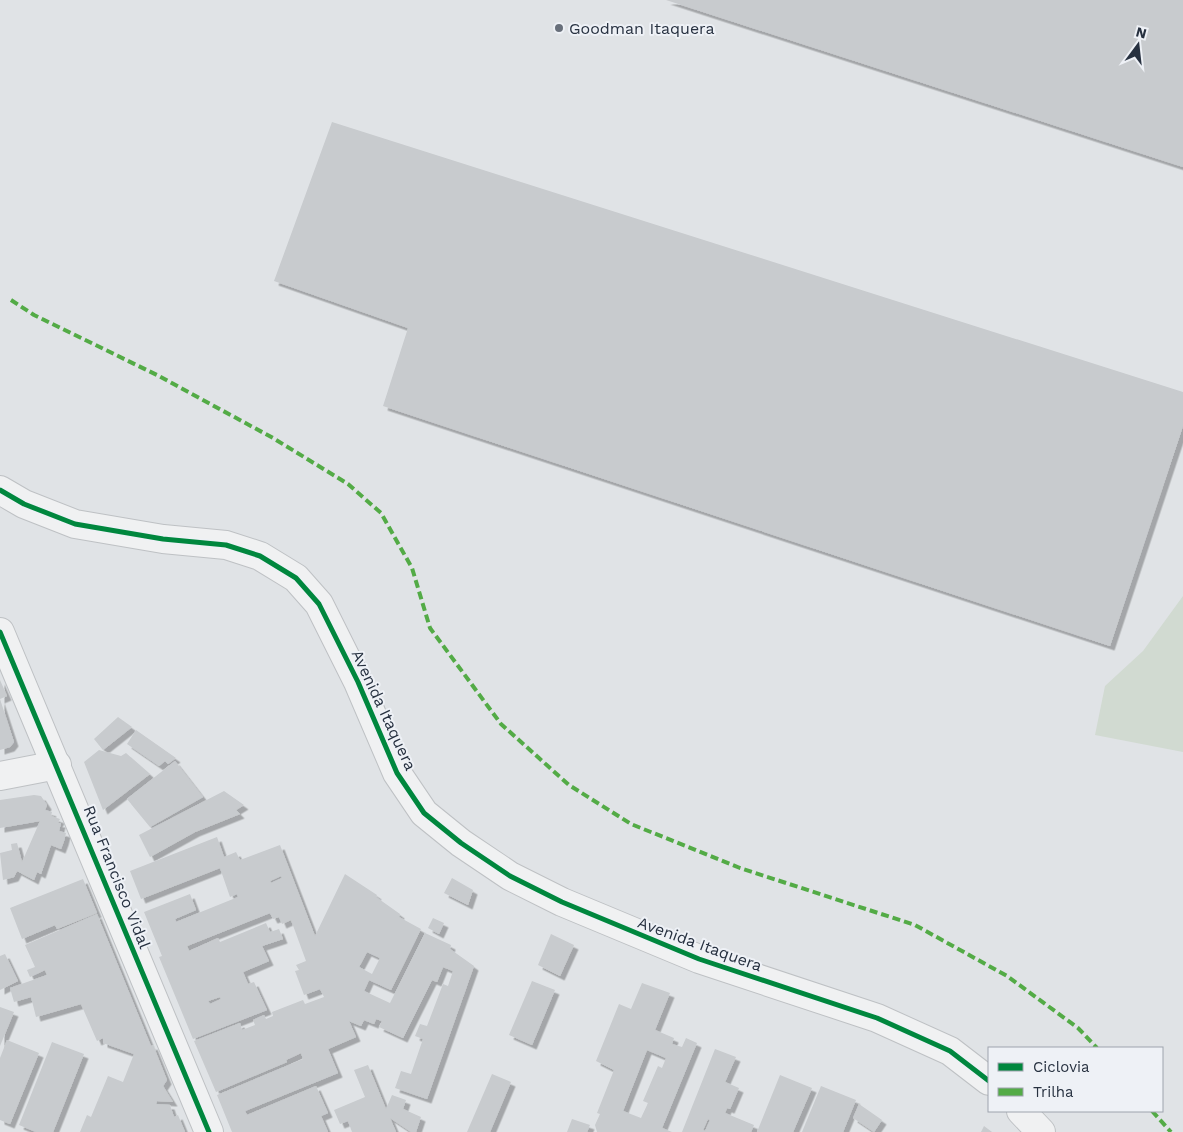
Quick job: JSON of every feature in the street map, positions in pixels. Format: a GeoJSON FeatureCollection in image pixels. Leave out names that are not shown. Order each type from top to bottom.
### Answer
{"type":"FeatureCollection","features":[{"type":"Feature","properties":{"kind":"street","name":"Avenida Itaquera"},"geometry":{"type":"LineString","coordinates":[[0,490],[24,504],[75,524],[164,539],[226,544],[260,556],[296,578],[319,604],[358,682],[397,773],[424,813],[461,843],[510,876],[562,902],[699,959],[877,1018],[950,1051],[988,1080]]}},
{"type":"Feature","properties":{"kind":"street","name":"Rua Francisco Vidal"},"geometry":{"type":"LineString","coordinates":[[0,632],[209,1132]]}},
{"type":"Feature","properties":{"kind":"street"},"geometry":{"type":"LineString","coordinates":[[0,776],[57,765]]}},
{"type":"Feature","properties":{"kind":"street"},"geometry":{"type":"LineString","coordinates":[[1022,1112],[1041,1132]]}},
{"type":"Feature","properties":{"kind":"shaded area"},"geometry":{"type":"Polygon","coordinates":[[[1183,596],[1183,752],[1095,735],[1105,686],[1143,651],[1183,596]]]}},
{"type":"Feature","properties":{"kind":"building"},"geometry":{"type":"Polygon","coordinates":[[[666,0],[1183,0],[1183,167],[666,0]]]}},
{"type":"Feature","properties":{"kind":"building"},"geometry":{"type":"Polygon","coordinates":[[[332,122],[1183,392],[1183,426],[1110,646],[383,406],[408,328],[274,281],[332,122]]]}},
{"type":"Feature","properties":{"kind":"building"},"geometry":{"type":"Polygon","coordinates":[[[0,680],[7,696],[0,699],[0,680]]]}},
{"type":"Feature","properties":{"kind":"building"},"geometry":{"type":"Polygon","coordinates":[[[0,699],[14,742],[10,747],[0,750],[0,699]]]}},
{"type":"Feature","properties":{"kind":"building"},"geometry":{"type":"Polygon","coordinates":[[[118,717],[132,727],[103,750],[94,739],[118,717]]]}},
{"type":"Feature","properties":{"kind":"building"},"geometry":{"type":"Polygon","coordinates":[[[136,730],[176,758],[168,764],[165,761],[159,766],[127,744],[136,730]]]}},
{"type":"Feature","properties":{"kind":"building"},"geometry":{"type":"Polygon","coordinates":[[[99,750],[121,756],[126,753],[150,774],[103,810],[84,762],[99,750]]]}},
{"type":"Feature","properties":{"kind":"building"},"geometry":{"type":"Polygon","coordinates":[[[175,761],[203,797],[150,827],[127,799],[175,761]]]}},
{"type":"Feature","properties":{"kind":"building"},"geometry":{"type":"Polygon","coordinates":[[[224,791],[244,805],[236,810],[240,814],[195,832],[150,857],[139,835],[224,791]]]}},
{"type":"Feature","properties":{"kind":"building"},"geometry":{"type":"Polygon","coordinates":[[[34,795],[41,796],[47,805],[45,810],[52,812],[51,816],[60,819],[58,823],[61,823],[59,831],[66,833],[64,841],[61,849],[51,845],[41,874],[37,872],[34,880],[17,871],[14,877],[3,880],[0,853],[12,850],[11,844],[17,843],[22,862],[40,821],[0,828],[0,800],[34,795]]]}},
{"type":"Feature","properties":{"kind":"building"},"geometry":{"type":"Polygon","coordinates":[[[217,837],[224,857],[236,852],[240,860],[280,845],[315,936],[345,874],[377,895],[376,897],[400,914],[399,917],[421,929],[391,990],[369,980],[364,991],[390,1003],[425,933],[451,945],[450,949],[474,966],[427,1099],[395,1088],[401,1071],[411,1074],[423,1039],[415,1036],[420,1024],[427,1026],[443,984],[448,986],[453,971],[443,967],[437,982],[432,980],[403,1038],[379,1027],[382,1021],[376,1019],[374,1024],[364,1020],[361,1026],[349,1021],[356,1037],[328,1049],[338,1073],[245,1111],[247,1115],[316,1086],[328,1113],[321,1116],[328,1132],[232,1132],[217,1095],[303,1059],[301,1053],[286,1060],[287,1062],[216,1092],[194,1041],[240,1023],[242,1030],[255,1025],[253,1020],[264,1015],[266,1019],[273,1016],[272,1012],[303,1000],[305,1004],[324,997],[320,989],[304,995],[295,971],[299,970],[296,965],[306,961],[291,920],[282,924],[279,917],[273,919],[270,913],[187,946],[189,951],[218,938],[220,942],[266,923],[270,932],[279,929],[283,939],[262,946],[269,961],[243,972],[248,984],[254,982],[267,1010],[193,1039],[159,957],[162,956],[144,912],[190,894],[196,910],[175,919],[176,922],[238,897],[237,894],[230,897],[220,868],[141,899],[130,871],[217,837]],[[281,876],[270,881],[271,883],[282,878],[281,876]],[[367,952],[359,967],[372,974],[380,958],[367,952]],[[220,997],[208,1001],[210,1004],[221,999],[220,997]]]}},
{"type":"Feature","properties":{"kind":"building"},"geometry":{"type":"Polygon","coordinates":[[[452,878],[473,890],[468,905],[444,893],[452,878]]]}},
{"type":"Feature","properties":{"kind":"building"},"geometry":{"type":"Polygon","coordinates":[[[83,879],[97,913],[57,929],[55,925],[22,939],[10,908],[83,879]]]}},
{"type":"Feature","properties":{"kind":"building"},"geometry":{"type":"Polygon","coordinates":[[[97,914],[151,1046],[153,1045],[167,1080],[163,1086],[173,1102],[157,1101],[156,1104],[170,1105],[174,1117],[178,1115],[185,1132],[80,1132],[87,1115],[91,1117],[108,1076],[123,1082],[134,1054],[103,1043],[103,1038],[97,1041],[81,1004],[36,1017],[31,997],[14,1002],[10,988],[47,975],[45,970],[30,977],[27,970],[35,967],[25,945],[97,914]]]}},
{"type":"Feature","properties":{"kind":"building"},"geometry":{"type":"Polygon","coordinates":[[[433,918],[444,923],[439,934],[428,928],[433,918]]]}},
{"type":"Feature","properties":{"kind":"building"},"geometry":{"type":"Polygon","coordinates":[[[551,934],[574,945],[560,976],[538,965],[551,934]]]}},
{"type":"Feature","properties":{"kind":"building"},"geometry":{"type":"Polygon","coordinates":[[[5,954],[18,981],[0,990],[0,956],[5,954]]]}},
{"type":"Feature","properties":{"kind":"building"},"geometry":{"type":"Polygon","coordinates":[[[532,981],[555,990],[532,1045],[509,1035],[532,981]]]}},
{"type":"Feature","properties":{"kind":"building"},"geometry":{"type":"Polygon","coordinates":[[[642,983],[670,993],[655,1030],[674,1038],[672,1044],[682,1047],[686,1038],[697,1043],[662,1128],[672,1132],[597,1132],[595,1125],[600,1114],[597,1113],[614,1070],[596,1061],[619,1004],[631,1009],[642,983]],[[647,1050],[623,1111],[641,1118],[648,1103],[643,1101],[658,1066],[662,1068],[666,1058],[647,1050]]]}},
{"type":"Feature","properties":{"kind":"building"},"geometry":{"type":"Polygon","coordinates":[[[0,1007],[14,1012],[0,1046],[0,1007]]]}},
{"type":"Feature","properties":{"kind":"building"},"geometry":{"type":"Polygon","coordinates":[[[7,1040],[39,1053],[10,1124],[0,1120],[0,1058],[7,1040]]]}},
{"type":"Feature","properties":{"kind":"building"},"geometry":{"type":"Polygon","coordinates":[[[52,1042],[84,1054],[53,1132],[36,1132],[19,1125],[52,1042]]]}},
{"type":"Feature","properties":{"kind":"building"},"geometry":{"type":"Polygon","coordinates":[[[715,1049],[736,1057],[725,1082],[739,1088],[730,1109],[727,1108],[725,1113],[754,1125],[751,1132],[682,1132],[715,1049]],[[708,1119],[703,1130],[705,1131],[710,1120],[708,1119]]]}},
{"type":"Feature","properties":{"kind":"building"},"geometry":{"type":"Polygon","coordinates":[[[368,1065],[386,1109],[392,1095],[406,1100],[403,1109],[421,1117],[416,1132],[411,1132],[390,1118],[396,1132],[352,1132],[348,1121],[340,1124],[334,1110],[365,1097],[354,1070],[368,1065]]]}},
{"type":"Feature","properties":{"kind":"building"},"geometry":{"type":"Polygon","coordinates":[[[492,1074],[511,1082],[490,1132],[467,1132],[492,1074]]]}},
{"type":"Feature","properties":{"kind":"building"},"geometry":{"type":"Polygon","coordinates":[[[780,1075],[812,1088],[793,1132],[757,1132],[780,1075]]]}},
{"type":"Feature","properties":{"kind":"building"},"geometry":{"type":"Polygon","coordinates":[[[821,1086],[856,1100],[843,1132],[802,1132],[821,1086]]]}},
{"type":"Feature","properties":{"kind":"building"},"geometry":{"type":"Polygon","coordinates":[[[859,1104],[882,1120],[874,1132],[853,1118],[859,1104]]]}},
{"type":"Feature","properties":{"kind":"building"},"geometry":{"type":"Polygon","coordinates":[[[572,1119],[590,1125],[587,1132],[567,1132],[572,1119]]]}},
{"type":"Feature","properties":{"kind":"building"},"geometry":{"type":"Polygon","coordinates":[[[984,1126],[992,1132],[981,1132],[984,1126]]]}},
{"type":"Feature","properties":{"kind":"marked path"},"geometry":{"type":"LineString","coordinates":[[11,300],[34,315],[157,375],[273,438],[348,484],[381,513],[412,568],[430,628],[501,724],[569,785],[631,824],[740,868],[915,925],[1007,976],[1078,1028],[1096,1047]]}},
{"type":"Feature","properties":{"kind":"marked path"},"geometry":{"type":"LineString","coordinates":[[1153,1112],[1171,1132]]}},
{"type":"Feature","properties":{"kind":"cycle path"},"geometry":{"type":"LineString","coordinates":[[0,490],[24,504],[75,524],[163,539],[226,545],[260,556],[296,578],[319,604],[358,682],[397,773],[424,813],[461,843],[510,876],[562,902],[699,959],[877,1018],[950,1051],[988,1080]]}},
{"type":"Feature","properties":{"kind":"cycle path"},"geometry":{"type":"LineString","coordinates":[[0,632],[209,1132]]}},
{"type":"Feature","properties":{"kind":"place","name":"Goodman Itaquera"},"geometry":{"type":"Point","coordinates":[559,28]}}]}
